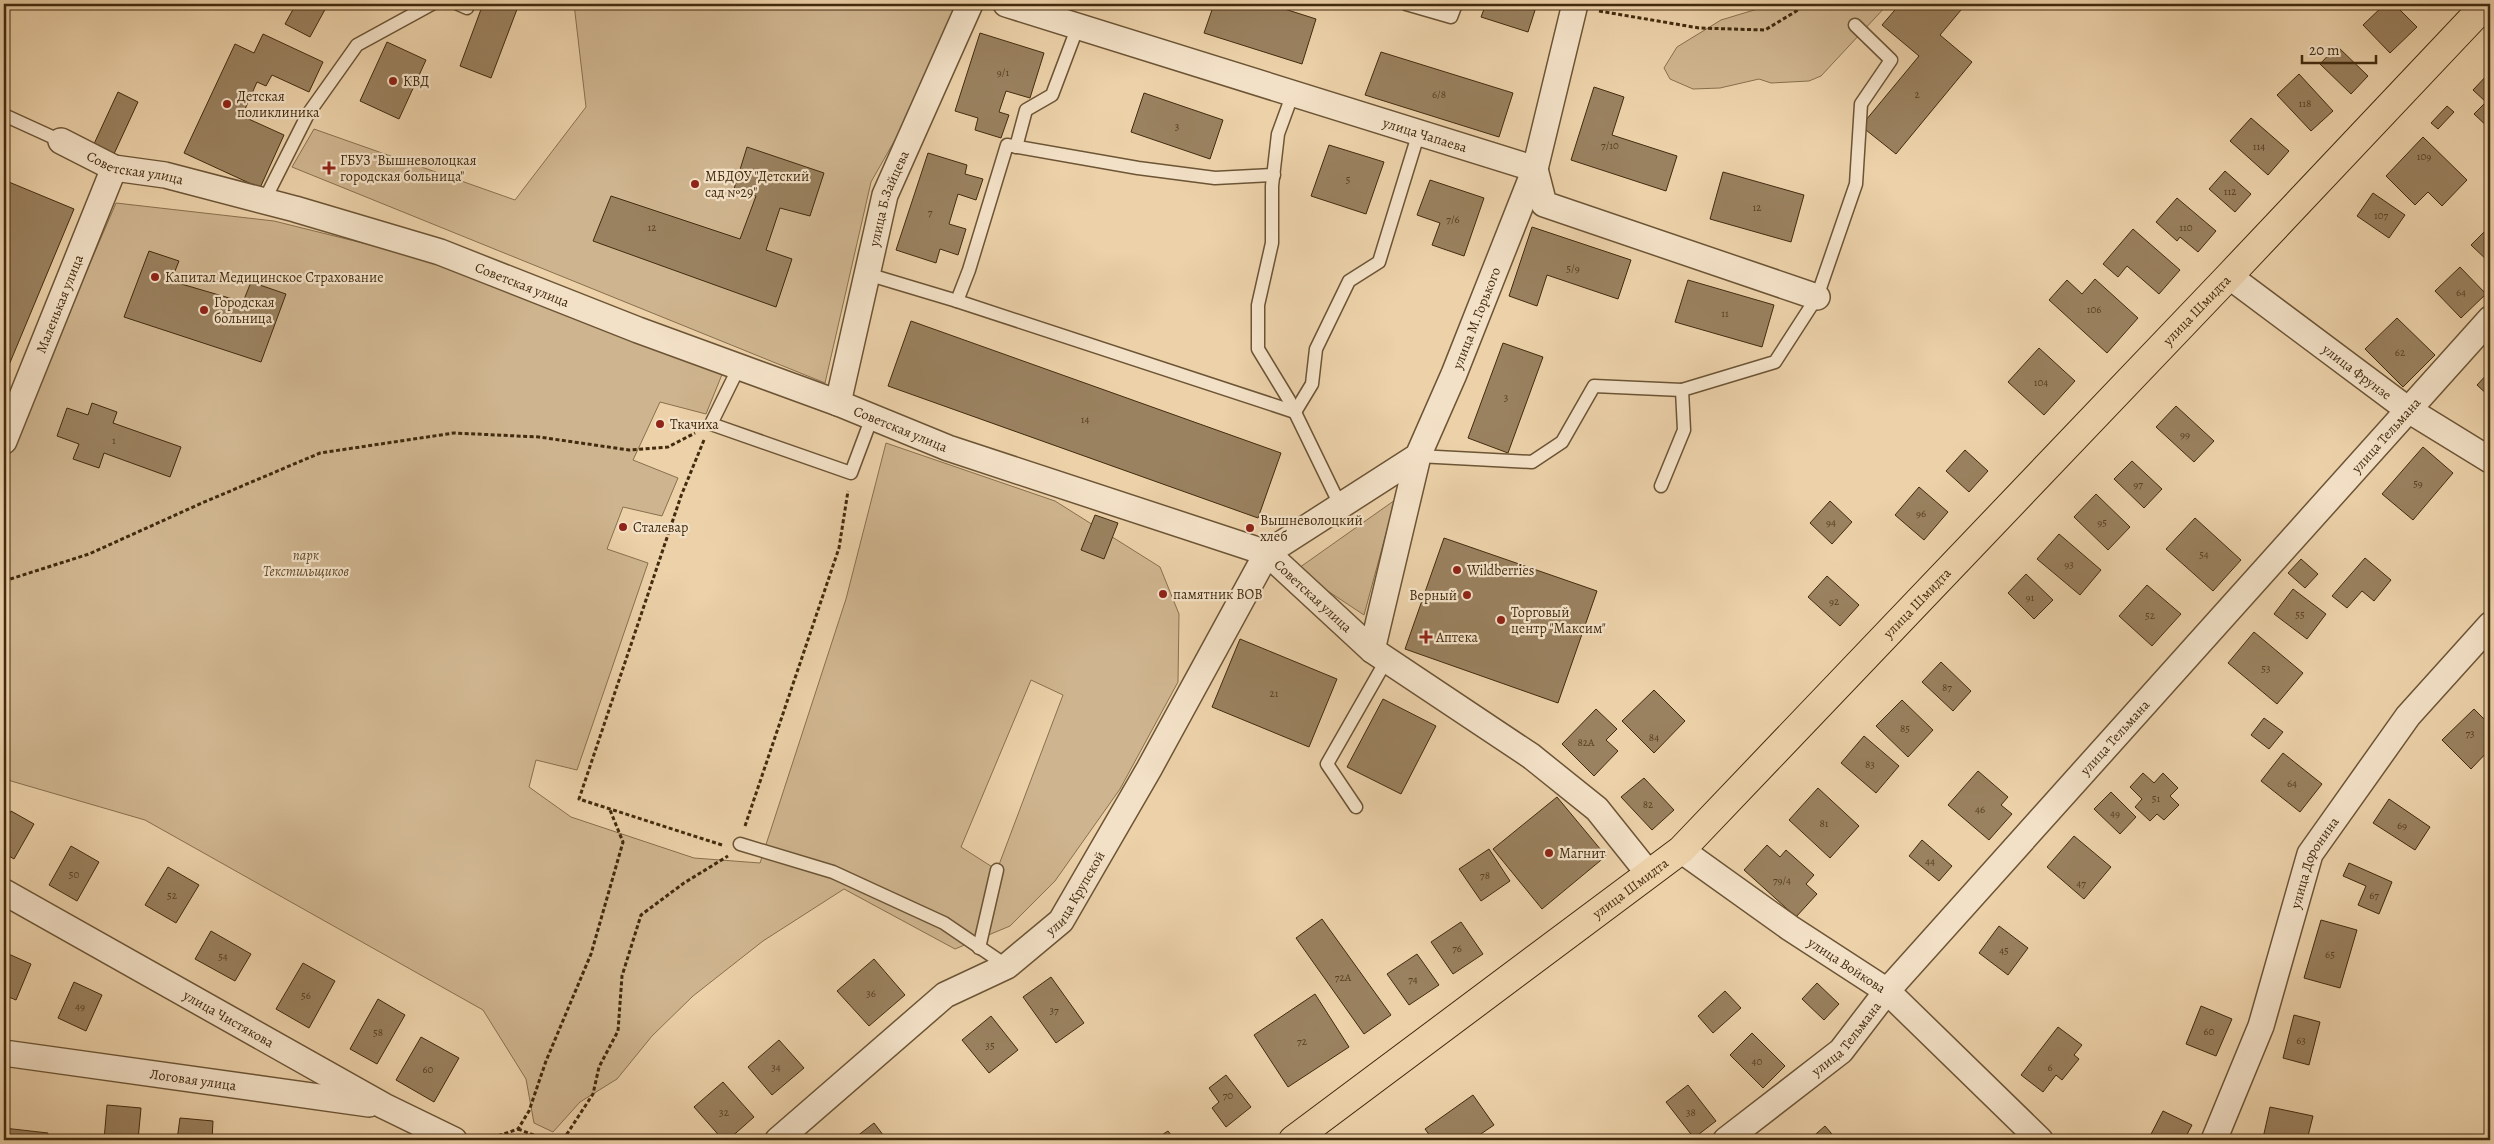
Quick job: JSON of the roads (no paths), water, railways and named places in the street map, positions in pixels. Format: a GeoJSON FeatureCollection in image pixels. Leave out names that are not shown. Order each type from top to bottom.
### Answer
{"type":"FeatureCollection","features":[{"type":"Feature","properties":{"kind":"main road","name":"улица Шмидта"},"geometry":{"type":"LineString","coordinates":[[1293,1140],[1681,850],[2486,4]]}},
{"type":"Feature","properties":{"kind":"street","name":"улица Б.Зайцева"},"geometry":{"type":"LineString","coordinates":[[838,403],[885,195],[970,4]]}},
{"type":"Feature","properties":{"kind":"street","name":"улица Чапаева"},"geometry":{"type":"LineString","coordinates":[[1006,4],[1535,169]]}},
{"type":"Feature","properties":{"kind":"street","name":"улица М.Горького"},"geometry":{"type":"LineString","coordinates":[[1380,655],[1418,456],[1454,374],[1535,169],[1574,5]]}},
{"type":"Feature","properties":{"kind":"street","name":"Советская улица"},"geometry":{"type":"LineString","coordinates":[[61,141],[114,168],[165,175],[264,201],[440,252],[838,403],[948,448],[1267,553],[1380,655],[1531,756],[1597,809],[1649,874]]}},
{"type":"Feature","properties":{"kind":"street","name":"Маленькая улица"},"geometry":{"type":"LineString","coordinates":[[4,442],[114,168]]}},
{"type":"Feature","properties":{"kind":"street"},"geometry":{"type":"LineString","coordinates":[[1535,169],[1544,204],[1816,297]]}},
{"type":"Feature","properties":{"kind":"street","name":"улица Фрунзе"},"geometry":{"type":"LineString","coordinates":[[2229,276],[2407,409],[2490,460]]}},
{"type":"Feature","properties":{"kind":"street","name":"улица Тельмана"},"geometry":{"type":"LineString","coordinates":[[1726,1140],[1841,1051],[1887,991],[2407,409],[2490,319]]}},
{"type":"Feature","properties":{"kind":"street"},"geometry":{"type":"LineString","coordinates":[[1267,553],[1418,456]]}},
{"type":"Feature","properties":{"kind":"street","name":"улица Крупской"},"geometry":{"type":"LineString","coordinates":[[778,1140],[945,995],[1007,966],[1061,921],[1149,769],[1267,553]]}},
{"type":"Feature","properties":{"kind":"street","name":"улица Доронина"},"geometry":{"type":"LineString","coordinates":[[2214,1140],[2260,1026],[2310,854],[2408,716],[2490,625]]}},
{"type":"Feature","properties":{"kind":"street","name":"улица Войкова"},"geometry":{"type":"LineString","coordinates":[[1681,850],[1790,928],[1887,991],[2040,1140]]}},
{"type":"Feature","properties":{"kind":"street","name":"улица Чистякова"},"geometry":{"type":"LineString","coordinates":[[4,892],[384,1106],[454,1140]]}},
{"type":"Feature","properties":{"kind":"street","name":"Логовая улица"},"geometry":{"type":"LineString","coordinates":[[4,1053],[384,1106]]}},
{"type":"Feature","properties":{"kind":"lane"},"geometry":{"type":"LineString","coordinates":[[264,201],[308,114],[357,45],[432,4]]}},
{"type":"Feature","properties":{"kind":"lane"},"geometry":{"type":"LineString","coordinates":[[1406,4],[1451,17],[1456,4]]}},
{"type":"Feature","properties":{"kind":"lane"},"geometry":{"type":"LineString","coordinates":[[1418,456],[1532,462],[1562,442],[1594,386],[1682,390],[1775,362],[1816,297],[1856,184],[1861,104],[1891,60],[1855,25]]}},
{"type":"Feature","properties":{"kind":"lane"},"geometry":{"type":"LineString","coordinates":[[1016,147],[1026,110],[1052,95],[1078,26]]}},
{"type":"Feature","properties":{"kind":"lane"},"geometry":{"type":"LineString","coordinates":[[1293,93],[1278,134],[1274,175],[1272,243],[1258,305],[1258,349],[1295,412],[1340,505]]}},
{"type":"Feature","properties":{"kind":"lane"},"geometry":{"type":"LineString","coordinates":[[4,115],[61,141]]}},
{"type":"Feature","properties":{"kind":"lane"},"geometry":{"type":"LineString","coordinates":[[1295,412],[1312,384],[1316,349],[1349,281],[1379,262],[1418,132]]}},
{"type":"Feature","properties":{"kind":"lane"},"geometry":{"type":"LineString","coordinates":[[957,301],[969,270],[1007,145],[1138,168],[1214,178],[1274,175]]}},
{"type":"Feature","properties":{"kind":"lane"},"geometry":{"type":"LineString","coordinates":[[868,274],[957,301],[1224,391],[1295,412]]}},
{"type":"Feature","properties":{"kind":"lane"},"geometry":{"type":"LineString","coordinates":[[739,367],[711,424],[851,473],[872,417]]}},
{"type":"Feature","properties":{"kind":"lane"},"geometry":{"type":"LineString","coordinates":[[1661,486],[1684,430],[1682,390]]}},
{"type":"Feature","properties":{"kind":"lane"},"geometry":{"type":"LineString","coordinates":[[1356,807],[1327,764],[1380,655]]}},
{"type":"Feature","properties":{"kind":"lane"},"geometry":{"type":"LineString","coordinates":[[738,847],[833,872],[944,924],[1007,966]]}},
{"type":"Feature","properties":{"kind":"lane"},"geometry":{"type":"LineString","coordinates":[[979,948],[997,870]]}},
{"type":"Feature","properties":{"kind":"place","name":"КВД"},"geometry":{"type":"Point","coordinates":[393,81]}},
{"type":"Feature","properties":{"kind":"place","name":"Детская поликлиника"},"geometry":{"type":"Point","coordinates":[227,104]}},
{"type":"Feature","properties":{"kind":"place","name":"ГБУЗ \"Вышневолоцкая городская больница\""},"geometry":{"type":"Point","coordinates":[329,168]}},
{"type":"Feature","properties":{"kind":"place","name":"МБДОУ \"Детский сад №29\""},"geometry":{"type":"Point","coordinates":[695,184]}},
{"type":"Feature","properties":{"kind":"place","name":"Капитал Медицинское Страхование"},"geometry":{"type":"Point","coordinates":[155,277]}},
{"type":"Feature","properties":{"kind":"place","name":"Городская больница"},"geometry":{"type":"Point","coordinates":[204,310]}},
{"type":"Feature","properties":{"kind":"place","name":"Ткачиха"},"geometry":{"type":"Point","coordinates":[660,424]}},
{"type":"Feature","properties":{"kind":"place","name":"Сталевар"},"geometry":{"type":"Point","coordinates":[623,527]}},
{"type":"Feature","properties":{"kind":"place","name":"Вышневолоцкий хлеб"},"geometry":{"type":"Point","coordinates":[1250,528]}},
{"type":"Feature","properties":{"kind":"place","name":"Wildberries"},"geometry":{"type":"Point","coordinates":[1457,570]}},
{"type":"Feature","properties":{"kind":"place","name":"памятник ВОВ"},"geometry":{"type":"Point","coordinates":[1163,594]}},
{"type":"Feature","properties":{"kind":"place","name":"Верный"},"geometry":{"type":"Point","coordinates":[1467,595]}},
{"type":"Feature","properties":{"kind":"place","name":"Торговый центр \"Максим\""},"geometry":{"type":"Point","coordinates":[1501,620]}},
{"type":"Feature","properties":{"kind":"place","name":"Аптека"},"geometry":{"type":"Point","coordinates":[1426,637]}},
{"type":"Feature","properties":{"kind":"place","name":"Магнит"},"geometry":{"type":"Point","coordinates":[1549,853]}},
{"type":"Feature","properties":{"kind":"park label","name":"парк Текстильщиков"},"geometry":{"type":"Point","coordinates":[306,564]}}]}
